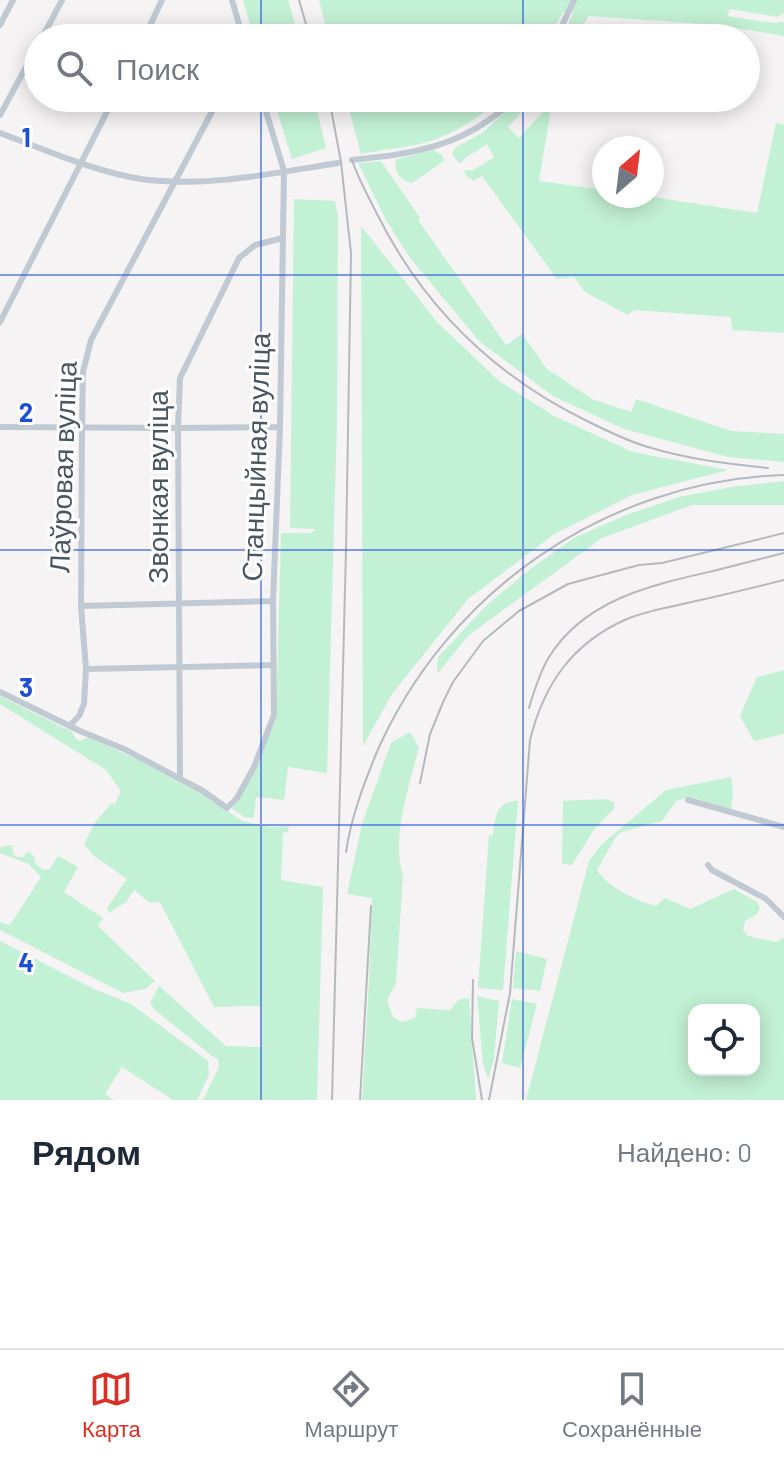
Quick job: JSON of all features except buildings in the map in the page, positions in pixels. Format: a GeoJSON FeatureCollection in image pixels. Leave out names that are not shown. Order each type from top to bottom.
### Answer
{"type":"FeatureCollection","features":[{"type":"Feature","properties":{"kind":"street"},"geometry":{"type":"LineString","coordinates":[[0,25],[13,0]]}},
{"type":"Feature","properties":{"kind":"street"},"geometry":{"type":"LineString","coordinates":[[49,24],[62,0]]}},
{"type":"Feature","properties":{"kind":"street"},"geometry":{"type":"LineString","coordinates":[[151,24],[162,0]]}},
{"type":"Feature","properties":{"kind":"street"},"geometry":{"type":"LineString","coordinates":[[232,0],[239,24]]}},
{"type":"Feature","properties":{"kind":"street"},"geometry":{"type":"LineString","coordinates":[[563,24],[574,0]]}},
{"type":"Feature","properties":{"kind":"street"},"geometry":{"type":"LineString","coordinates":[[0,115],[24,71]]}},
{"type":"Feature","properties":{"kind":"street"},"geometry":{"type":"LineString","coordinates":[[0,322],[107,112]]}},
{"type":"Feature","properties":{"kind":"street","name":"Лаўровая вуліца"},"geometry":{"type":"LineString","coordinates":[[69,726],[79,716],[84,704],[86,669],[81,606],[83,372],[91,340],[212,112]]}},
{"type":"Feature","properties":{"kind":"street","name":"Станцыйная вуліца"},"geometry":{"type":"LineString","coordinates":[[180,779],[227,808],[237,798],[254,767],[274,715],[273,601],[280,427],[284,171],[266,112]]}},
{"type":"Feature","properties":{"kind":"street"},"geometry":{"type":"LineString","coordinates":[[352,160],[415,152],[442,145],[476,129],[501,112]]}},
{"type":"Feature","properties":{"kind":"street"},"geometry":{"type":"LineString","coordinates":[[0,133],[81,162],[139,178],[174,182],[238,179],[338,163]]}},
{"type":"Feature","properties":{"kind":"street","name":"Звонкая вуліца"},"geometry":{"type":"LineString","coordinates":[[180,779],[180,378],[239,258],[255,245],[283,238]]}},
{"type":"Feature","properties":{"kind":"street"},"geometry":{"type":"LineString","coordinates":[[0,427],[280,427]]}},
{"type":"Feature","properties":{"kind":"street"},"geometry":{"type":"LineString","coordinates":[[81,606],[273,601]]}},
{"type":"Feature","properties":{"kind":"street"},"geometry":{"type":"LineString","coordinates":[[86,669],[274,665]]}},
{"type":"Feature","properties":{"kind":"street"},"geometry":{"type":"LineString","coordinates":[[0,692],[124,749],[180,779]]}},
{"type":"Feature","properties":{"kind":"street"},"geometry":{"type":"LineString","coordinates":[[688,800],[784,827]]}},
{"type":"Feature","properties":{"kind":"street"},"geometry":{"type":"LineString","coordinates":[[708,865],[766,899],[784,917]]}},
{"type":"Feature","properties":{"kind":"green space"},"geometry":{"type":"Polygon","coordinates":[[[243,0],[288,0],[295,24],[250,24],[243,0]]]}},
{"type":"Feature","properties":{"kind":"green space"},"geometry":{"type":"Polygon","coordinates":[[[319,0],[784,0],[784,13],[777,17],[730,9],[727,16],[784,22],[784,36],[760,32],[760,24],[705,24],[589,16],[584,24],[568,24],[573,13],[563,12],[557,24],[325,24],[319,0]]]}},
{"type":"Feature","properties":{"kind":"green space"},"geometry":{"type":"Polygon","coordinates":[[[277,112],[317,112],[326,148],[292,159],[277,112]]]}},
{"type":"Feature","properties":{"kind":"green space"},"geometry":{"type":"Polygon","coordinates":[[[350,112],[484,112],[431,141],[361,154],[350,112]]]}},
{"type":"Feature","properties":{"kind":"green space"},"geometry":{"type":"Polygon","coordinates":[[[505,112],[522,112],[508,127],[519,138],[543,112],[550,112],[539,181],[592,188],[592,208],[664,208],[664,199],[757,213],[776,123],[784,125],[784,333],[732,330],[731,317],[634,310],[628,315],[585,292],[574,277],[557,279],[482,176],[473,181],[464,171],[472,171],[494,157],[487,144],[461,163],[452,154],[456,147],[482,133],[505,112]]]}},
{"type":"Feature","properties":{"kind":"green space"},"geometry":{"type":"Polygon","coordinates":[[[433,150],[442,155],[444,161],[412,183],[398,174],[395,167],[397,159],[433,150]]]}},
{"type":"Feature","properties":{"kind":"green space"},"geometry":{"type":"Polygon","coordinates":[[[381,161],[420,218],[418,220],[506,345],[522,334],[547,369],[592,399],[631,412],[636,399],[731,431],[784,434],[784,462],[728,457],[624,429],[553,396],[480,342],[410,258],[386,220],[358,163],[381,161]]]}},
{"type":"Feature","properties":{"kind":"green space"},"geometry":{"type":"Polygon","coordinates":[[[294,199],[335,201],[338,217],[337,422],[327,773],[288,767],[284,800],[256,797],[254,818],[244,817],[232,808],[241,797],[276,720],[281,533],[312,533],[315,529],[290,528],[294,199]]]}},
{"type":"Feature","properties":{"kind":"green space"},"geometry":{"type":"Polygon","coordinates":[[[361,226],[438,323],[499,381],[554,416],[633,452],[728,470],[632,495],[553,535],[468,599],[392,694],[363,746],[361,226]]]}},
{"type":"Feature","properties":{"kind":"green space"},"geometry":{"type":"Polygon","coordinates":[[[784,481],[784,505],[692,505],[602,538],[469,635],[437,674],[438,657],[487,605],[574,538],[626,515],[679,497],[784,481]]]}},
{"type":"Feature","properties":{"kind":"green space"},"geometry":{"type":"Polygon","coordinates":[[[784,670],[784,734],[754,741],[740,716],[757,677],[784,670]]]}},
{"type":"Feature","properties":{"kind":"green space"},"geometry":{"type":"Polygon","coordinates":[[[0,696],[72,732],[80,741],[88,737],[138,760],[202,794],[242,821],[270,827],[288,826],[289,831],[283,833],[281,880],[323,887],[317,1100],[203,1100],[219,1067],[218,1059],[155,1010],[150,1003],[159,986],[226,1046],[261,1047],[261,1006],[214,1007],[160,902],[150,903],[134,890],[126,902],[109,913],[107,908],[127,879],[93,855],[84,844],[96,821],[112,803],[115,804],[121,791],[106,770],[0,704],[0,696]]]}},
{"type":"Feature","properties":{"kind":"green space"},"geometry":{"type":"Polygon","coordinates":[[[410,732],[419,748],[400,829],[403,876],[396,983],[387,1001],[393,1017],[402,1022],[415,1018],[417,1008],[450,1010],[458,1000],[469,998],[476,1100],[362,1100],[372,898],[347,894],[362,824],[391,743],[410,732]]]}},
{"type":"Feature","properties":{"kind":"green space"},"geometry":{"type":"Polygon","coordinates":[[[731,777],[731,809],[700,800],[685,798],[676,801],[662,821],[621,832],[597,870],[607,882],[623,892],[656,906],[665,898],[690,909],[734,889],[757,902],[760,908],[757,914],[745,921],[743,930],[748,936],[776,942],[784,937],[784,1100],[526,1100],[589,861],[601,845],[666,790],[731,777]]]}},
{"type":"Feature","properties":{"kind":"green space"},"geometry":{"type":"Polygon","coordinates":[[[605,799],[614,802],[615,807],[593,831],[572,865],[562,864],[563,801],[605,799]]]}},
{"type":"Feature","properties":{"kind":"green space"},"geometry":{"type":"Polygon","coordinates":[[[518,801],[503,990],[478,988],[489,835],[493,835],[501,807],[518,801]]]}},
{"type":"Feature","properties":{"kind":"green space"},"geometry":{"type":"Polygon","coordinates":[[[12,845],[13,854],[23,857],[30,852],[43,870],[50,869],[58,856],[78,867],[64,892],[103,918],[98,926],[155,981],[145,989],[123,993],[0,930],[0,922],[10,925],[41,877],[29,864],[0,853],[0,847],[12,845]]]}},
{"type":"Feature","properties":{"kind":"green space"},"geometry":{"type":"Polygon","coordinates":[[[0,941],[94,989],[131,1004],[208,1061],[209,1075],[197,1100],[173,1100],[122,1067],[105,1094],[114,1100],[0,1100],[0,941]]]}},
{"type":"Feature","properties":{"kind":"green space"},"geometry":{"type":"Polygon","coordinates":[[[516,951],[547,959],[540,991],[513,988],[516,951]]]}},
{"type":"Feature","properties":{"kind":"green space"},"geometry":{"type":"Polygon","coordinates":[[[477,996],[499,1001],[494,1059],[488,1079],[483,1064],[477,996]]]}},
{"type":"Feature","properties":{"kind":"green space"},"geometry":{"type":"Polygon","coordinates":[[[512,999],[537,1004],[520,1068],[502,1063],[512,999]]]}},
{"type":"Feature","properties":{"kind":"railway"},"geometry":{"type":"LineString","coordinates":[[299,0],[306,24]]}},
{"type":"Feature","properties":{"kind":"railway"},"geometry":{"type":"LineString","coordinates":[[332,112],[341,162],[351,253],[332,1100]]}},
{"type":"Feature","properties":{"kind":"railway"},"geometry":{"type":"LineString","coordinates":[[352,160],[393,244],[414,276],[463,334],[521,382],[553,403],[640,445],[693,458],[768,468]]}},
{"type":"Feature","properties":{"kind":"railway"},"geometry":{"type":"LineString","coordinates":[[346,852],[354,814],[371,766],[407,695],[445,642],[489,596],[540,556],[595,523],[655,498],[718,482],[784,475]]}},
{"type":"Feature","properties":{"kind":"railway"},"geometry":{"type":"LineString","coordinates":[[420,783],[430,734],[453,682],[483,641],[519,611],[568,584],[784,533]]}},
{"type":"Feature","properties":{"kind":"railway"},"geometry":{"type":"LineString","coordinates":[[529,708],[549,657],[564,637],[601,608],[667,582],[784,553]]}},
{"type":"Feature","properties":{"kind":"railway"},"geometry":{"type":"LineString","coordinates":[[489,1100],[510,993],[530,740],[552,683],[591,640],[627,619],[784,580]]}},
{"type":"Feature","properties":{"kind":"railway"},"geometry":{"type":"LineString","coordinates":[[360,1100],[371,906]]}},
{"type":"Feature","properties":{"kind":"railway"},"geometry":{"type":"LineString","coordinates":[[473,980],[472,1038],[482,1100]]}}]}
